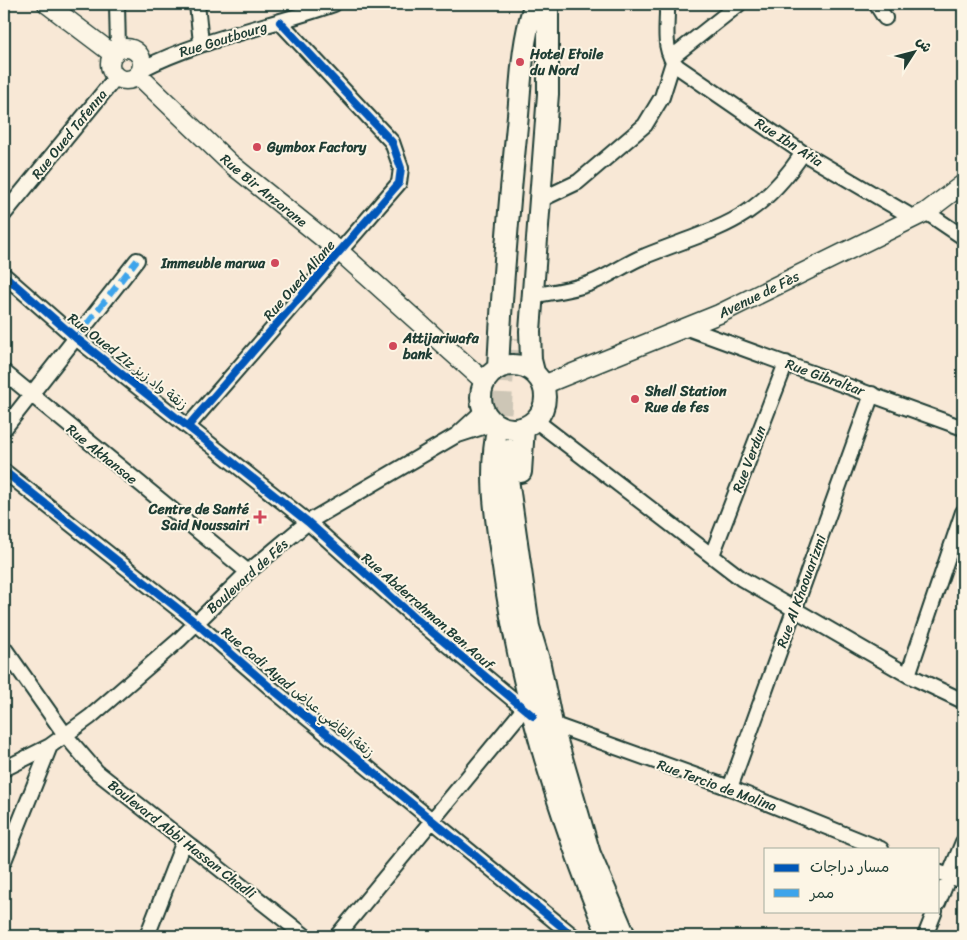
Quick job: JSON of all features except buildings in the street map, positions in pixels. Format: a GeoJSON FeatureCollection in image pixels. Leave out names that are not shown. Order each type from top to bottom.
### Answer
{"type":"FeatureCollection","features":[{"type":"Feature","properties":{"kind":"main road"},"geometry":{"type":"LineString","coordinates":[[541,6],[548,94],[532,296],[530,350],[544,404],[529,424],[521,469],[530,661],[528,713],[573,850],[608,936]]}},
{"type":"Feature","properties":{"kind":"main road"},"geometry":{"type":"LineString","coordinates":[[512,335],[534,46],[541,6]]}},
{"type":"Feature","properties":{"kind":"main road"},"geometry":{"type":"LineString","coordinates":[[541,6],[527,31],[520,86],[502,290],[491,375],[482,391],[492,419],[494,507],[511,616],[530,661],[552,724],[590,854],[625,936]]}},
{"type":"Feature","properties":{"kind":"main road"},"geometry":{"type":"LineString","coordinates":[[491,375],[517,365],[538,379]]}},
{"type":"Feature","properties":{"kind":"main road"},"geometry":{"type":"LineString","coordinates":[[492,419],[515,429],[529,424]]}},
{"type":"Feature","properties":{"kind":"main road"},"geometry":{"type":"LineString","coordinates":[[504,452],[499,479],[530,661]]}},
{"type":"Feature","properties":{"kind":"street"},"geometry":{"type":"LineString","coordinates":[[47,4],[115,51]]}},
{"type":"Feature","properties":{"kind":"street"},"geometry":{"type":"LineString","coordinates":[[115,51],[128,47],[137,51],[142,59],[140,72],[131,80],[123,80],[116,77],[111,70],[110,62],[115,51],[117,4]]}},
{"type":"Feature","properties":{"kind":"street"},"geometry":{"type":"LineString","coordinates":[[197,4],[201,43]]}},
{"type":"Feature","properties":{"kind":"street","name":"Rue Goutbourg"},"geometry":{"type":"LineString","coordinates":[[140,72],[201,43],[280,22],[301,9],[334,4]]}},
{"type":"Feature","properties":{"kind":"street"},"geometry":{"type":"LineString","coordinates":[[540,200],[578,182],[645,125],[662,97],[672,60],[667,46],[667,4]]}},
{"type":"Feature","properties":{"kind":"street"},"geometry":{"type":"LineString","coordinates":[[672,60],[739,4]]}},
{"type":"Feature","properties":{"kind":"street"},"geometry":{"type":"LineString","coordinates":[[876,4],[885,18]]}},
{"type":"Feature","properties":{"kind":"street","name":"Rue Oued Aliane"},"geometry":{"type":"LineString","coordinates":[[189,425],[399,183],[401,168],[392,142],[280,22]]}},
{"type":"Feature","properties":{"kind":"street","name":"Rue Ibn Atia"},"geometry":{"type":"LineString","coordinates":[[672,60],[715,94],[803,153],[963,237]]}},
{"type":"Feature","properties":{"kind":"street","name":"Rue Bir Anzarane"},"geometry":{"type":"LineString","coordinates":[[140,72],[231,164],[491,375]]}},
{"type":"Feature","properties":{"kind":"street","name":"Rue Oued Tafenna"},"geometry":{"type":"LineString","coordinates":[[4,214],[116,77]]}},
{"type":"Feature","properties":{"kind":"street"},"geometry":{"type":"LineString","coordinates":[[532,296],[592,283],[640,258],[723,227],[760,204],[772,193],[803,153]]}},
{"type":"Feature","properties":{"kind":"street","name":"Avenue de Fès"},"geometry":{"type":"LineString","coordinates":[[538,379],[688,328],[920,215],[963,184]]}},
{"type":"Feature","properties":{"kind":"street"},"geometry":{"type":"LineString","coordinates":[[4,429],[32,396],[137,260]]}},
{"type":"Feature","properties":{"kind":"street","name":"Rue Oued Ziz زنقة واد زيز"},"geometry":{"type":"LineString","coordinates":[[4,275],[76,338],[189,425],[308,522]]}},
{"type":"Feature","properties":{"kind":"street","name":"Rue Gibraltar"},"geometry":{"type":"LineString","coordinates":[[688,328],[963,428]]}},
{"type":"Feature","properties":{"kind":"street","name":"Rue Verdun"},"geometry":{"type":"LineString","coordinates":[[712,555],[786,363]]}},
{"type":"Feature","properties":{"kind":"street","name":"Rue Akhansae"},"geometry":{"type":"LineString","coordinates":[[4,372],[248,572]]}},
{"type":"Feature","properties":{"kind":"street","name":"Rue Al Khaouarizmi"},"geometry":{"type":"LineString","coordinates":[[730,788],[872,394]]}},
{"type":"Feature","properties":{"kind":"street","name":"Boulevard de Fés"},"geometry":{"type":"LineString","coordinates":[[4,769],[66,736],[121,691],[196,623],[248,572],[308,522],[455,436],[492,419]]}},
{"type":"Feature","properties":{"kind":"street"},"geometry":{"type":"LineString","coordinates":[[529,424],[712,555],[742,579],[908,675],[963,701]]}},
{"type":"Feature","properties":{"kind":"street","name":"Rue Cadi Ayad زنقة القاضي عياض"},"geometry":{"type":"LineString","coordinates":[[4,470],[196,623],[573,936]]}},
{"type":"Feature","properties":{"kind":"street"},"geometry":{"type":"LineString","coordinates":[[908,675],[963,512]]}},
{"type":"Feature","properties":{"kind":"street","name":"Rue Abderrahman Ben Aouf"},"geometry":{"type":"LineString","coordinates":[[308,522],[528,713]]}},
{"type":"Feature","properties":{"kind":"street","name":"Boulevard Abbi Hassan Chadli"},"geometry":{"type":"LineString","coordinates":[[4,648],[66,736],[97,772],[305,936]]}},
{"type":"Feature","properties":{"kind":"street"},"geometry":{"type":"LineString","coordinates":[[337,936],[431,820],[528,713]]}},
{"type":"Feature","properties":{"kind":"street","name":"Rue Tercio de Molina"},"geometry":{"type":"LineString","coordinates":[[552,724],[730,788],[879,848]]}},
{"type":"Feature","properties":{"kind":"street"},"geometry":{"type":"LineString","coordinates":[[4,861],[50,746]]}},
{"type":"Feature","properties":{"kind":"street"},"geometry":{"type":"LineString","coordinates":[[147,936],[184,841]]}},
{"type":"Feature","properties":{"kind":"street"},"geometry":{"type":"LineString","coordinates":[[940,891],[943,874],[963,842]]}},
{"type":"Feature","properties":{"kind":"street"},"geometry":{"type":"LineString","coordinates":[[943,874],[963,882]]}},
{"type":"Feature","properties":{"kind":"street"},"geometry":{"type":"LineString","coordinates":[[925,936],[935,912]]}},
{"type":"Feature","properties":{"kind":"tunnel"},"geometry":{"type":"LineString","coordinates":[[515,370],[517,338]]}},
{"type":"Feature","properties":{"kind":"tunnel"},"geometry":{"type":"LineString","coordinates":[[500,443],[505,350]]}},
{"type":"Feature","properties":{"kind":"marked path"},"geometry":{"type":"LineString","coordinates":[[76,338],[137,260]]}},
{"type":"Feature","properties":{"kind":"cycle path"},"geometry":{"type":"LineString","coordinates":[[189,425],[399,183],[401,168],[392,142],[280,22]]}},
{"type":"Feature","properties":{"kind":"cycle path"},"geometry":{"type":"LineString","coordinates":[[4,275],[76,338],[308,522],[414,617],[533,716]]}},
{"type":"Feature","properties":{"kind":"cycle path"},"geometry":{"type":"LineString","coordinates":[[4,471],[196,623],[272,689],[573,936]]}},
{"type":"Feature","properties":{"kind":"place","name":"Hotel Etoile du Nord"},"geometry":{"type":"Point","coordinates":[520,62]}},
{"type":"Feature","properties":{"kind":"place","name":"Gymbox Factory"},"geometry":{"type":"Point","coordinates":[257,147]}},
{"type":"Feature","properties":{"kind":"place","name":"Immeuble marwa"},"geometry":{"type":"Point","coordinates":[275,263]}},
{"type":"Feature","properties":{"kind":"place","name":"Attijariwafa bank"},"geometry":{"type":"Point","coordinates":[393,346]}},
{"type":"Feature","properties":{"kind":"place","name":"Shell Station Rue de fes"},"geometry":{"type":"Point","coordinates":[635,399]}},
{"type":"Feature","properties":{"kind":"place","name":"Centre de Santé Said Noussairi"},"geometry":{"type":"Point","coordinates":[260,517]}}]}
